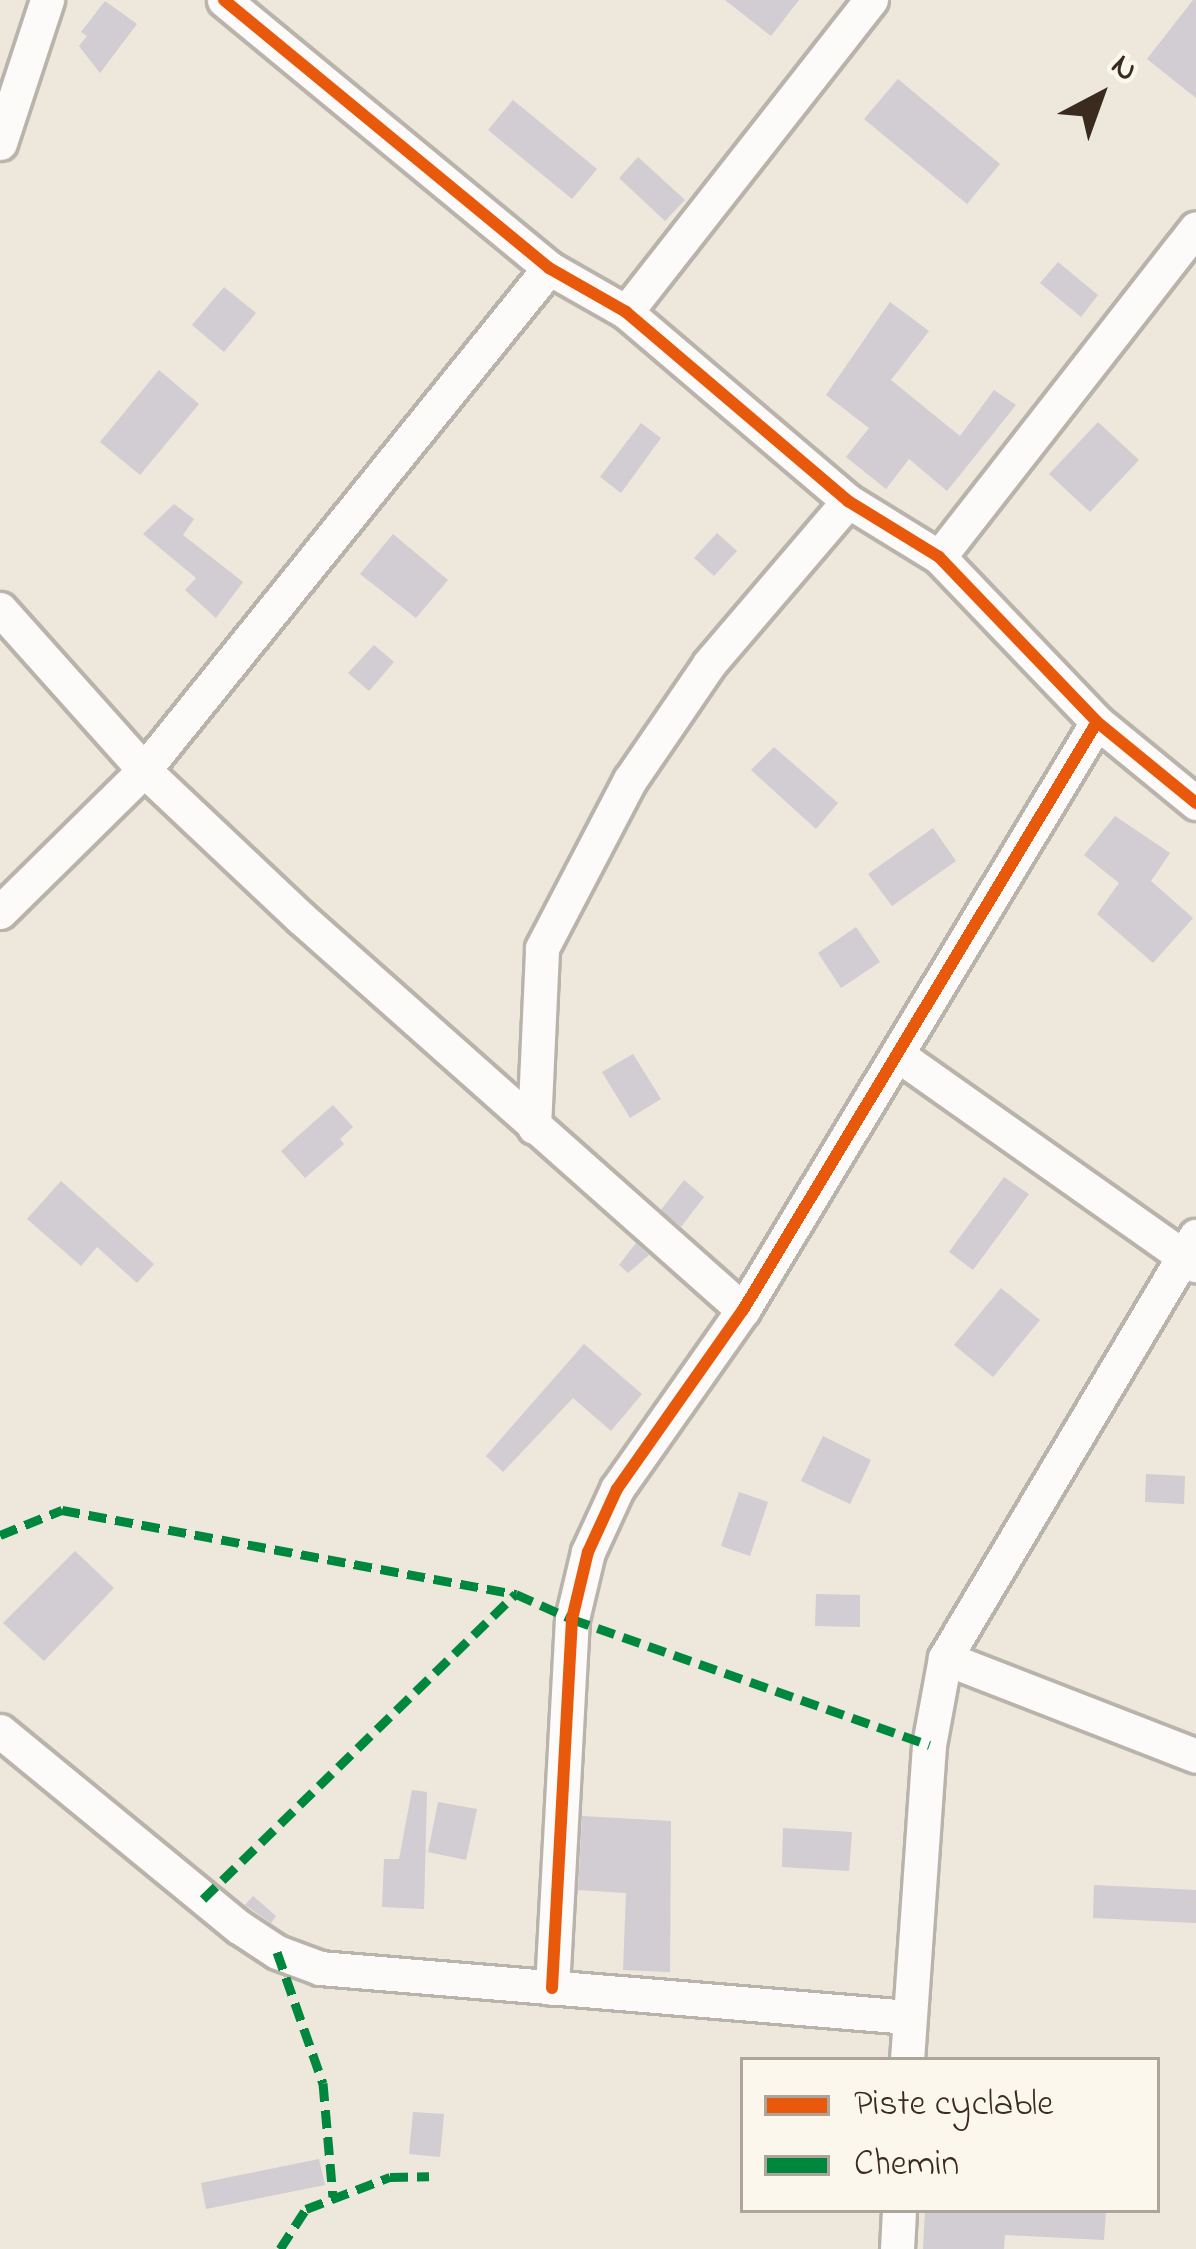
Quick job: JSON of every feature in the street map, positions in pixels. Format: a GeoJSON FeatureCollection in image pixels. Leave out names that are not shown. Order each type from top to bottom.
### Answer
{"type":"FeatureCollection","features":[{"type":"Feature","properties":{"kind":"street"},"geometry":{"type":"LineString","coordinates":[[0,143],[47,0]]}},
{"type":"Feature","properties":{"kind":"street"},"geometry":{"type":"LineString","coordinates":[[224,0],[271,14],[549,268],[626,312],[848,501],[939,557],[1096,722],[1196,802]]}},
{"type":"Feature","properties":{"kind":"street"},"geometry":{"type":"LineString","coordinates":[[626,312],[871,0]]}},
{"type":"Feature","properties":{"kind":"street"},"geometry":{"type":"LineString","coordinates":[[939,557],[1183,274],[1196,228]]}},
{"type":"Feature","properties":{"kind":"street"},"geometry":{"type":"LineString","coordinates":[[0,912],[144,770],[549,268]]}},
{"type":"Feature","properties":{"kind":"street"},"geometry":{"type":"LineString","coordinates":[[535,1127],[542,948],[630,780],[709,664],[848,501]]}},
{"type":"Feature","properties":{"kind":"street"},"geometry":{"type":"LineString","coordinates":[[0,609],[144,770],[743,1310]]}},
{"type":"Feature","properties":{"kind":"street"},"geometry":{"type":"LineString","coordinates":[[552,1988],[572,1619],[588,1552],[617,1489],[743,1310],[1096,722]]}},
{"type":"Feature","properties":{"kind":"street"},"geometry":{"type":"LineString","coordinates":[[898,1055],[1192,1252],[945,1658],[929,1745],[907,2057]]}},
{"type":"Feature","properties":{"kind":"street"},"geometry":{"type":"LineString","coordinates":[[945,1658],[1196,1756]]}},
{"type":"Feature","properties":{"kind":"street"},"geometry":{"type":"LineString","coordinates":[[0,1731],[277,1952],[344,1972],[909,2017]]}},
{"type":"Feature","properties":{"kind":"street"},"geometry":{"type":"LineString","coordinates":[[896,2249],[898,2213]]}},
{"type":"Feature","properties":{"kind":"building"},"geometry":{"type":"Polygon","coordinates":[[[725,0],[799,0],[771,36],[725,0]]]}},
{"type":"Feature","properties":{"kind":"building"},"geometry":{"type":"Polygon","coordinates":[[[1196,0],[1196,98],[1147,59],[1196,0]]]}},
{"type":"Feature","properties":{"kind":"building"},"geometry":{"type":"Polygon","coordinates":[[[105,1],[137,24],[100,73],[79,46],[87,36],[81,32],[105,1]]]}},
{"type":"Feature","properties":{"kind":"building"},"geometry":{"type":"Polygon","coordinates":[[[898,79],[1000,164],[967,204],[864,119],[898,79]]]}},
{"type":"Feature","properties":{"kind":"building"},"geometry":{"type":"Polygon","coordinates":[[[513,100],[597,169],[572,199],[488,130],[513,100]]]}},
{"type":"Feature","properties":{"kind":"building"},"geometry":{"type":"Polygon","coordinates":[[[638,157],[685,200],[665,221],[619,178],[638,157]]]}},
{"type":"Feature","properties":{"kind":"building"},"geometry":{"type":"Polygon","coordinates":[[[1058,262],[1098,295],[1081,317],[1040,283],[1058,262]]]}},
{"type":"Feature","properties":{"kind":"building"},"geometry":{"type":"Polygon","coordinates":[[[224,287],[256,313],[224,352],[192,325],[224,287]]]}},
{"type":"Feature","properties":{"kind":"building"},"geometry":{"type":"Polygon","coordinates":[[[890,302],[929,331],[891,380],[960,436],[994,390],[1016,405],[947,491],[909,459],[886,489],[846,457],[869,428],[826,395],[890,302]]]}},
{"type":"Feature","properties":{"kind":"building"},"geometry":{"type":"Polygon","coordinates":[[[159,370],[199,404],[140,475],[100,442],[159,370]]]}},
{"type":"Feature","properties":{"kind":"building"},"geometry":{"type":"Polygon","coordinates":[[[1098,422],[1139,460],[1090,512],[1049,474],[1098,422]]]}},
{"type":"Feature","properties":{"kind":"building"},"geometry":{"type":"Polygon","coordinates":[[[641,423],[661,438],[621,493],[600,477],[641,423]]]}},
{"type":"Feature","properties":{"kind":"building"},"geometry":{"type":"Polygon","coordinates":[[[174,504],[194,519],[183,535],[243,582],[216,618],[185,590],[196,578],[143,534],[174,504]]]}},
{"type":"Feature","properties":{"kind":"building"},"geometry":{"type":"Polygon","coordinates":[[[717,533],[737,551],[714,576],[694,558],[717,533]]]}},
{"type":"Feature","properties":{"kind":"building"},"geometry":{"type":"Polygon","coordinates":[[[393,534],[448,580],[416,618],[360,574],[393,534]]]}},
{"type":"Feature","properties":{"kind":"building"},"geometry":{"type":"Polygon","coordinates":[[[374,645],[394,662],[369,691],[348,673],[374,645]]]}},
{"type":"Feature","properties":{"kind":"building"},"geometry":{"type":"Polygon","coordinates":[[[774,747],[838,803],[816,829],[751,770],[774,747]]]}},
{"type":"Feature","properties":{"kind":"building"},"geometry":{"type":"Polygon","coordinates":[[[1115,816],[1170,853],[1151,881],[1193,918],[1153,963],[1097,914],[1119,883],[1084,855],[1115,816]]]}},
{"type":"Feature","properties":{"kind":"building"},"geometry":{"type":"Polygon","coordinates":[[[933,828],[956,861],[892,906],[868,874],[933,828]]]}},
{"type":"Feature","properties":{"kind":"building"},"geometry":{"type":"Polygon","coordinates":[[[856,927],[880,962],[841,988],[818,953],[856,927]]]}},
{"type":"Feature","properties":{"kind":"building"},"geometry":{"type":"Polygon","coordinates":[[[633,1054],[661,1099],[630,1118],[602,1072],[633,1054]]]}},
{"type":"Feature","properties":{"kind":"building"},"geometry":{"type":"Polygon","coordinates":[[[333,1105],[353,1127],[340,1139],[344,1144],[305,1178],[281,1151],[333,1105]]]}},
{"type":"Feature","properties":{"kind":"building"},"geometry":{"type":"Polygon","coordinates":[[[1004,1177],[1029,1194],[973,1270],[949,1252],[1004,1177]]]}},
{"type":"Feature","properties":{"kind":"building"},"geometry":{"type":"Polygon","coordinates":[[[684,1180],[704,1197],[681,1227],[661,1210],[684,1180]]]}},
{"type":"Feature","properties":{"kind":"building"},"geometry":{"type":"Polygon","coordinates":[[[61,1181],[154,1264],[137,1283],[97,1247],[81,1266],[27,1219],[61,1181]]]}},
{"type":"Feature","properties":{"kind":"building"},"geometry":{"type":"Polygon","coordinates":[[[636,1243],[649,1255],[628,1273],[619,1265],[636,1243]]]}},
{"type":"Feature","properties":{"kind":"building"},"geometry":{"type":"Polygon","coordinates":[[[1001,1288],[1040,1320],[993,1377],[954,1345],[1001,1288]]]}},
{"type":"Feature","properties":{"kind":"building"},"geometry":{"type":"Polygon","coordinates":[[[584,1344],[642,1394],[611,1431],[573,1398],[503,1472],[486,1456],[584,1344]]]}},
{"type":"Feature","properties":{"kind":"building"},"geometry":{"type":"Polygon","coordinates":[[[823,1436],[871,1460],[850,1504],[801,1481],[823,1436]]]}},
{"type":"Feature","properties":{"kind":"building"},"geometry":{"type":"Polygon","coordinates":[[[1146,1474],[1185,1476],[1184,1504],[1145,1502],[1146,1474]]]}},
{"type":"Feature","properties":{"kind":"building"},"geometry":{"type":"Polygon","coordinates":[[[739,1492],[768,1502],[750,1556],[721,1546],[739,1492]]]}},
{"type":"Feature","properties":{"kind":"building"},"geometry":{"type":"Polygon","coordinates":[[[75,1551],[114,1588],[44,1661],[3,1623],[75,1551]]]}},
{"type":"Feature","properties":{"kind":"building"},"geometry":{"type":"Polygon","coordinates":[[[816,1594],[860,1595],[860,1627],[815,1626],[816,1594]]]}},
{"type":"Feature","properties":{"kind":"building"},"geometry":{"type":"Polygon","coordinates":[[[412,1790],[427,1792],[424,1909],[382,1907],[384,1859],[399,1859],[412,1790]]]}},
{"type":"Feature","properties":{"kind":"building"},"geometry":{"type":"Polygon","coordinates":[[[438,1802],[477,1809],[466,1860],[428,1852],[438,1802]]]}},
{"type":"Feature","properties":{"kind":"building"},"geometry":{"type":"Polygon","coordinates":[[[582,1816],[671,1821],[670,1972],[623,1970],[626,1893],[578,1890],[582,1816]]]}},
{"type":"Feature","properties":{"kind":"building"},"geometry":{"type":"Polygon","coordinates":[[[783,1828],[852,1832],[849,1871],[782,1867],[783,1828]]]}},
{"type":"Feature","properties":{"kind":"building"},"geometry":{"type":"Polygon","coordinates":[[[1094,1885],[1196,1890],[1196,1923],[1093,1918],[1094,1885]]]}},
{"type":"Feature","properties":{"kind":"building"},"geometry":{"type":"Polygon","coordinates":[[[253,1896],[276,1916],[271,1923],[245,1905],[253,1896]]]}},
{"type":"Feature","properties":{"kind":"building"},"geometry":{"type":"Polygon","coordinates":[[[413,2112],[444,2114],[440,2157],[409,2154],[413,2112]]]}},
{"type":"Feature","properties":{"kind":"building"},"geometry":{"type":"Polygon","coordinates":[[[319,2159],[325,2185],[206,2209],[201,2183],[319,2159]]]}},
{"type":"Feature","properties":{"kind":"building"},"geometry":{"type":"Polygon","coordinates":[[[925,2213],[1106,2213],[1104,2240],[1005,2235],[1004,2249],[923,2249],[925,2213]]]}},
{"type":"Feature","properties":{"kind":"marked path"},"geometry":{"type":"LineString","coordinates":[[0,1535],[62,1510],[516,1594],[572,1619],[929,1745]]}},
{"type":"Feature","properties":{"kind":"marked path"},"geometry":{"type":"LineString","coordinates":[[203,1899],[516,1594]]}},
{"type":"Feature","properties":{"kind":"marked path"},"geometry":{"type":"LineString","coordinates":[[277,1952],[323,2083],[333,2197]]}},
{"type":"Feature","properties":{"kind":"marked path"},"geometry":{"type":"LineString","coordinates":[[280,2249],[306,2209],[390,2177],[429,2176]]}},
{"type":"Feature","properties":{"kind":"cycle path"},"geometry":{"type":"LineString","coordinates":[[224,0],[549,268],[626,312],[848,501],[939,557],[1097,722],[1196,803]]}},
{"type":"Feature","properties":{"kind":"cycle path"},"geometry":{"type":"LineString","coordinates":[[552,1988],[572,1619],[588,1552],[617,1489],[743,1310],[1097,722]]}}]}
